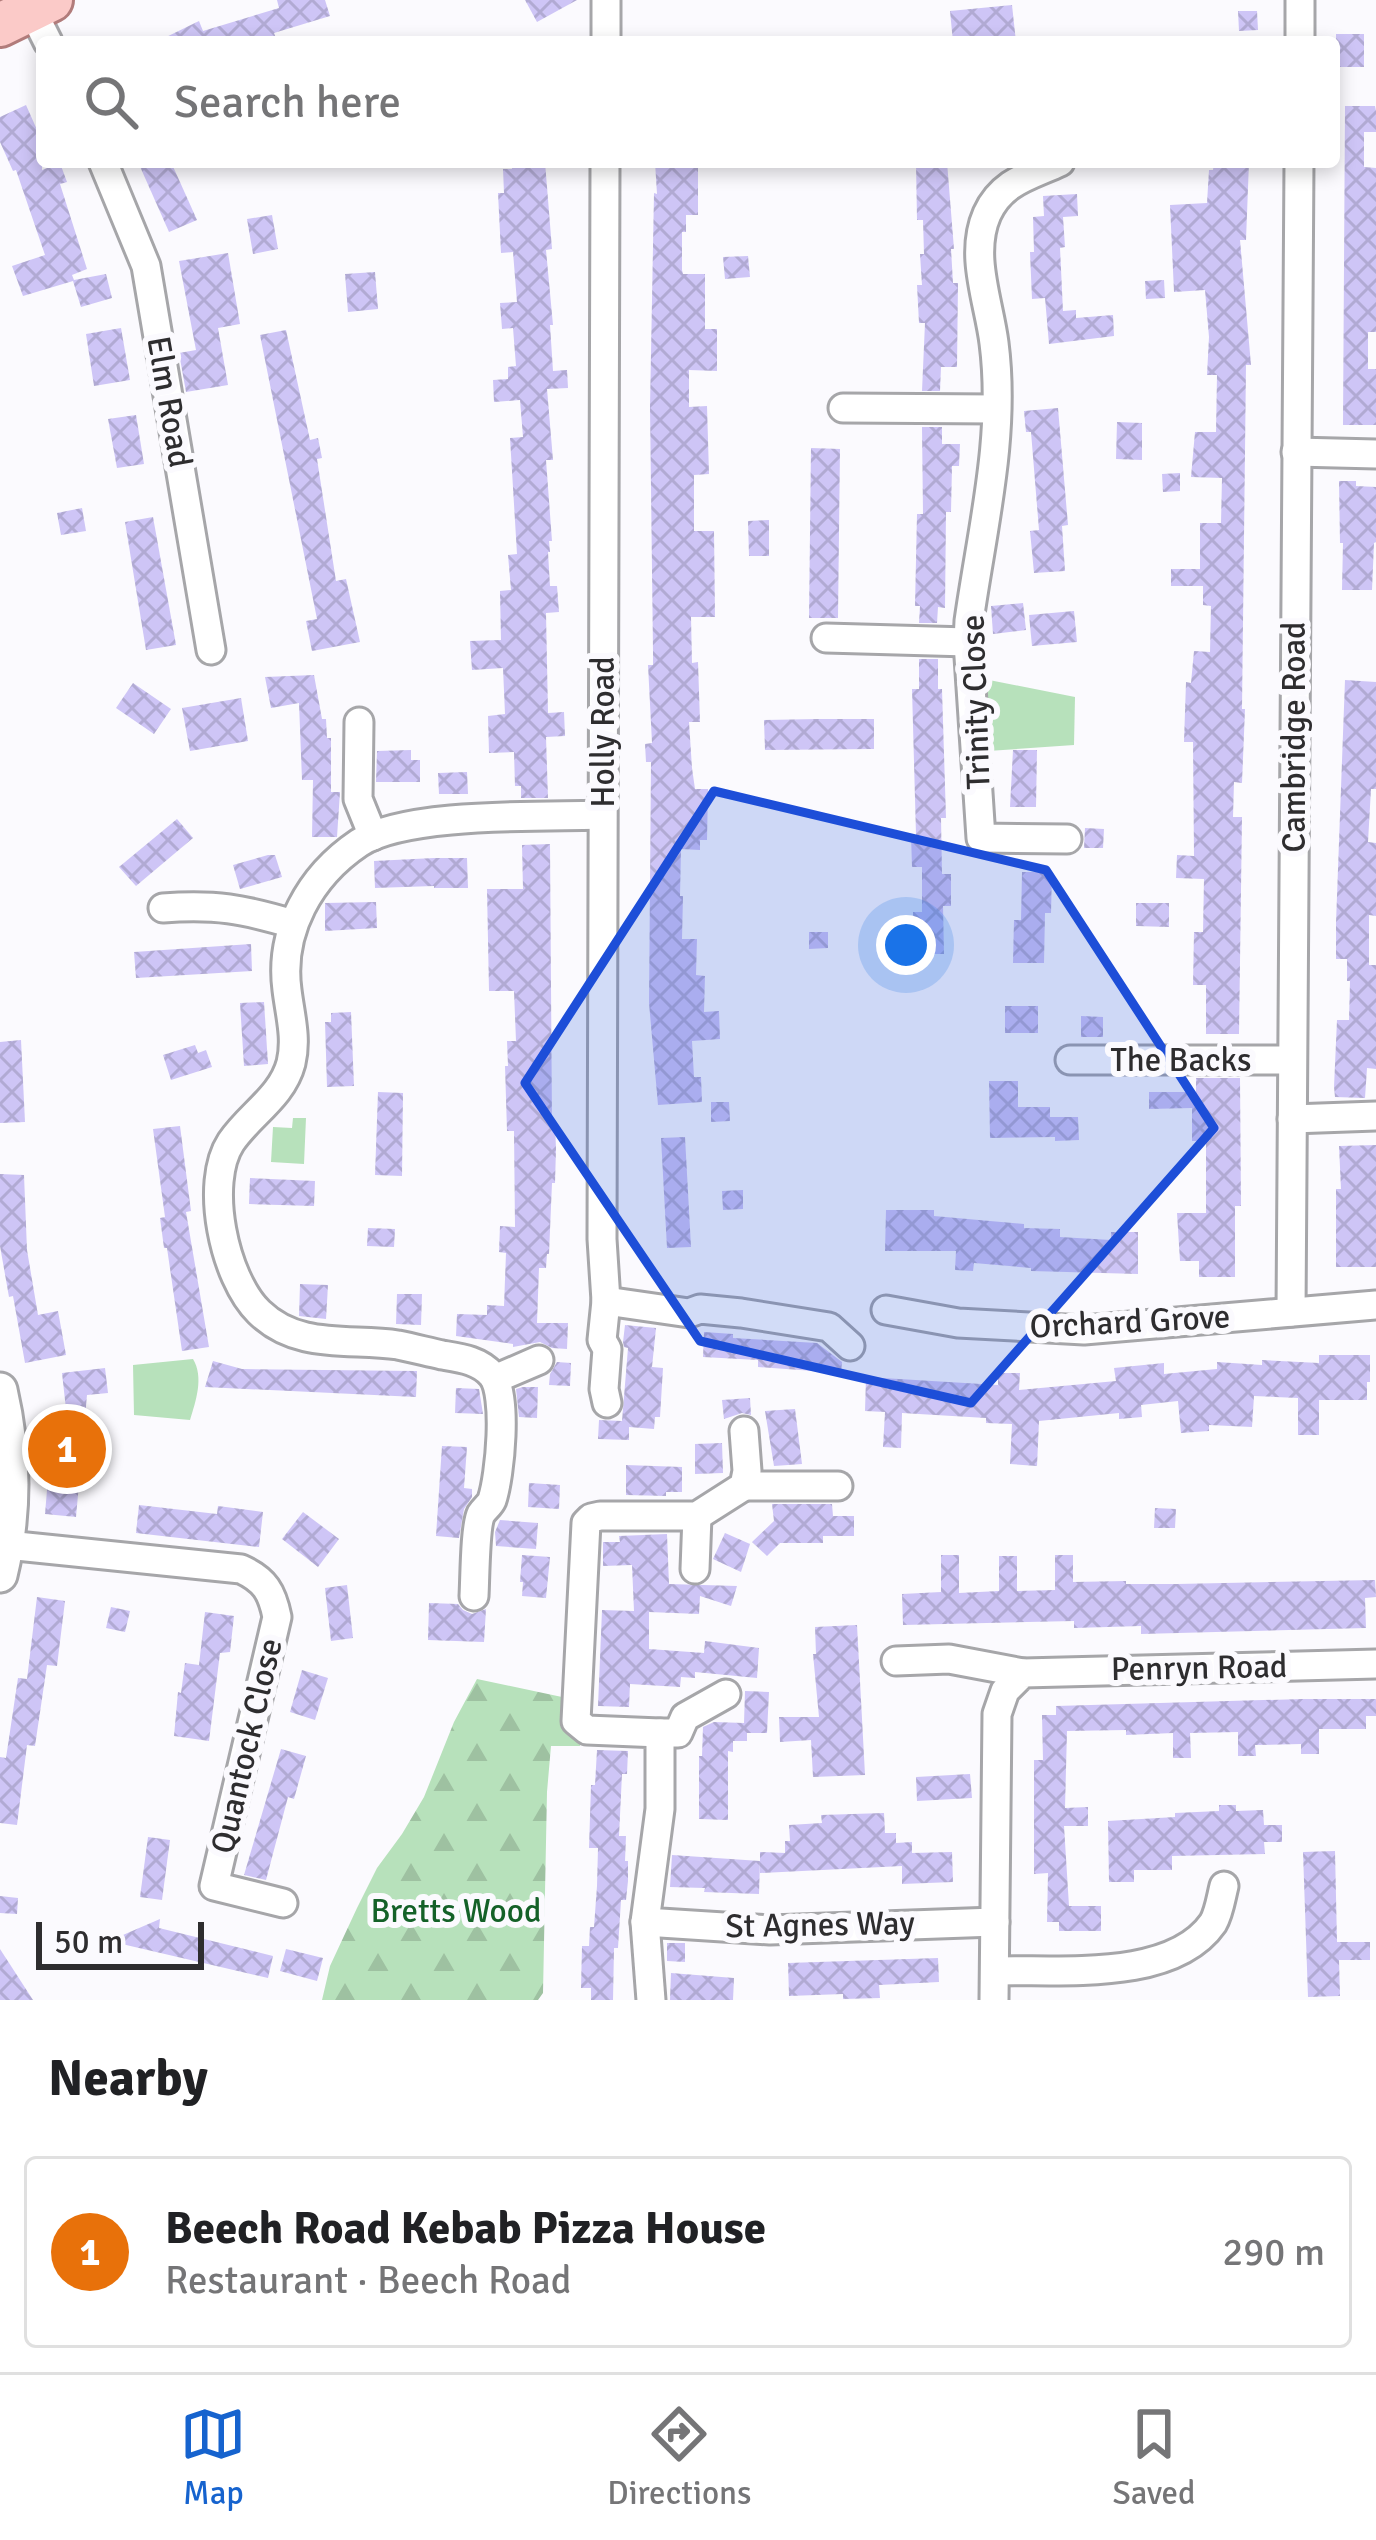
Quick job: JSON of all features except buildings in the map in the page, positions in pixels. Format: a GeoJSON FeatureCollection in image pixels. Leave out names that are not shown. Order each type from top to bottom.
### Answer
{"type":"FeatureCollection","features":[{"type":"Feature","properties":{"kind":"street"},"geometry":{"type":"LineString","coordinates":[[606,0],[606,36]]}},
{"type":"Feature","properties":{"kind":"street"},"geometry":{"type":"LineString","coordinates":[[1300,0],[1300,36]]}},
{"type":"Feature","properties":{"kind":"street","name":"Elm Road"},"geometry":{"type":"LineString","coordinates":[[105,168],[146,266],[211,650]]}},
{"type":"Feature","properties":{"kind":"street","name":"Holly Road"},"geometry":{"type":"LineString","coordinates":[[605,168],[602,1239],[606,1301],[602,1340],[607,1349],[607,1402]]}},
{"type":"Feature","properties":{"kind":"street","name":"Trinity Close"},"geometry":{"type":"LineString","coordinates":[[1046,168],[1000,193],[986,217],[980,266],[995,346],[994,469],[968,642],[981,838],[1067,839]]}},
{"type":"Feature","properties":{"kind":"street","name":"Cambridge Road"},"geometry":{"type":"LineString","coordinates":[[1291,1312],[1299,168]]}},
{"type":"Feature","properties":{"kind":"street"},"geometry":{"type":"LineString","coordinates":[[843,408],[996,410]]}},
{"type":"Feature","properties":{"kind":"street"},"geometry":{"type":"LineString","coordinates":[[1296,452],[1376,454]]}},
{"type":"Feature","properties":{"kind":"street"},"geometry":{"type":"LineString","coordinates":[[826,638],[968,642]]}},
{"type":"Feature","properties":{"kind":"street"},"geometry":{"type":"LineString","coordinates":[[359,722],[358,799],[373,836]]}},
{"type":"Feature","properties":{"kind":"street"},"geometry":{"type":"LineString","coordinates":[[474,1595],[481,1514],[491,1504],[499,1451],[502,1402],[495,1379],[475,1361],[395,1345],[320,1341],[274,1324],[259,1312],[232,1272],[222,1232],[220,1175],[235,1136],[278,1092],[290,1068],[294,1042],[286,971],[293,924],[318,880],[338,859],[364,839],[426,822],[602,815]]}},
{"type":"Feature","properties":{"kind":"street"},"geometry":{"type":"LineString","coordinates":[[163,908],[239,908],[293,924]]}},
{"type":"Feature","properties":{"kind":"street","name":"The Backs"},"geometry":{"type":"LineString","coordinates":[[1070,1060],[1292,1060]]}},
{"type":"Feature","properties":{"kind":"street"},"geometry":{"type":"LineString","coordinates":[[1292,1119],[1376,1116]]}},
{"type":"Feature","properties":{"kind":"street"},"geometry":{"type":"LineString","coordinates":[[606,1301],[689,1313],[700,1309],[741,1313],[829,1327],[850,1346]]}},
{"type":"Feature","properties":{"kind":"street","name":"Orchard Grove"},"geometry":{"type":"LineString","coordinates":[[886,1310],[958,1323],[1084,1330],[1376,1305]]}},
{"type":"Feature","properties":{"kind":"street"},"geometry":{"type":"LineString","coordinates":[[495,1379],[538,1360]]}},
{"type":"Feature","properties":{"kind":"street"},"geometry":{"type":"LineString","coordinates":[[0,1390],[11,1473],[4,1560]]}},
{"type":"Feature","properties":{"kind":"street"},"geometry":{"type":"LineString","coordinates":[[744,1431],[748,1472],[744,1486]]}},
{"type":"Feature","properties":{"kind":"street"},"geometry":{"type":"LineString","coordinates":[[726,1694],[685,1717],[678,1733],[587,1730],[576,1721],[586,1523],[600,1516],[697,1516],[744,1486],[838,1486]]}},
{"type":"Feature","properties":{"kind":"street"},"geometry":{"type":"LineString","coordinates":[[695,1569],[697,1516]]}},
{"type":"Feature","properties":{"kind":"street","name":"Quantock Close"},"geometry":{"type":"LineString","coordinates":[[4,1560],[241,1569],[261,1578],[273,1595],[277,1617],[214,1886],[283,1903]]}},
{"type":"Feature","properties":{"kind":"street","name":"Penryn Road"},"geometry":{"type":"LineString","coordinates":[[896,1661],[949,1660],[1023,1673],[1376,1664]]}},
{"type":"Feature","properties":{"kind":"street"},"geometry":{"type":"LineString","coordinates":[[994,2000],[997,1714],[1005,1691],[1023,1673]]}},
{"type":"Feature","properties":{"kind":"street"},"geometry":{"type":"LineString","coordinates":[[651,2000],[645,1922],[660,1809],[660,1733]]}},
{"type":"Feature","properties":{"kind":"street"},"geometry":{"type":"LineString","coordinates":[[995,1971],[1123,1968],[1169,1957],[1195,1942],[1215,1920],[1225,1886]]}},
{"type":"Feature","properties":{"kind":"street","name":"St Agnes Way"},"geometry":{"type":"LineString","coordinates":[[645,1922],[770,1930],[995,1922]]}},
{"type":"Feature","properties":{"kind":"highlighted area"},"geometry":{"type":"Polygon","coordinates":[[[714,791],[1046,870],[1214,1128],[971,1403],[700,1341],[525,1083],[714,791]]]}},
{"type":"Feature","properties":{"kind":"green space"},"geometry":{"type":"Polygon","coordinates":[[[984,679],[1075,697],[1074,745],[988,751],[984,679]]]}},
{"type":"Feature","properties":{"kind":"green space"},"geometry":{"type":"Polygon","coordinates":[[[293,1118],[306,1118],[304,1164],[271,1162],[273,1127],[292,1128],[293,1118]]]}},
{"type":"Feature","properties":{"kind":"green space"},"geometry":{"type":"Polygon","coordinates":[[[193,1359],[198,1381],[190,1420],[134,1415],[133,1365],[193,1359]]]}},
{"type":"Feature","properties":{"kind":"green space","name":"Bretts Wood"},"geometry":{"type":"Polygon","coordinates":[[[477,1679],[562,1697],[564,1723],[581,1742],[580,1746],[551,1746],[543,1993],[538,2000],[322,2000],[330,1966],[357,1908],[424,1797],[477,1679]]]}},
{"type":"Feature","properties":{"kind":"place","name":"Beech Road Kebab Pizza House"},"geometry":{"type":"Point","coordinates":[67,1449]}}]}
